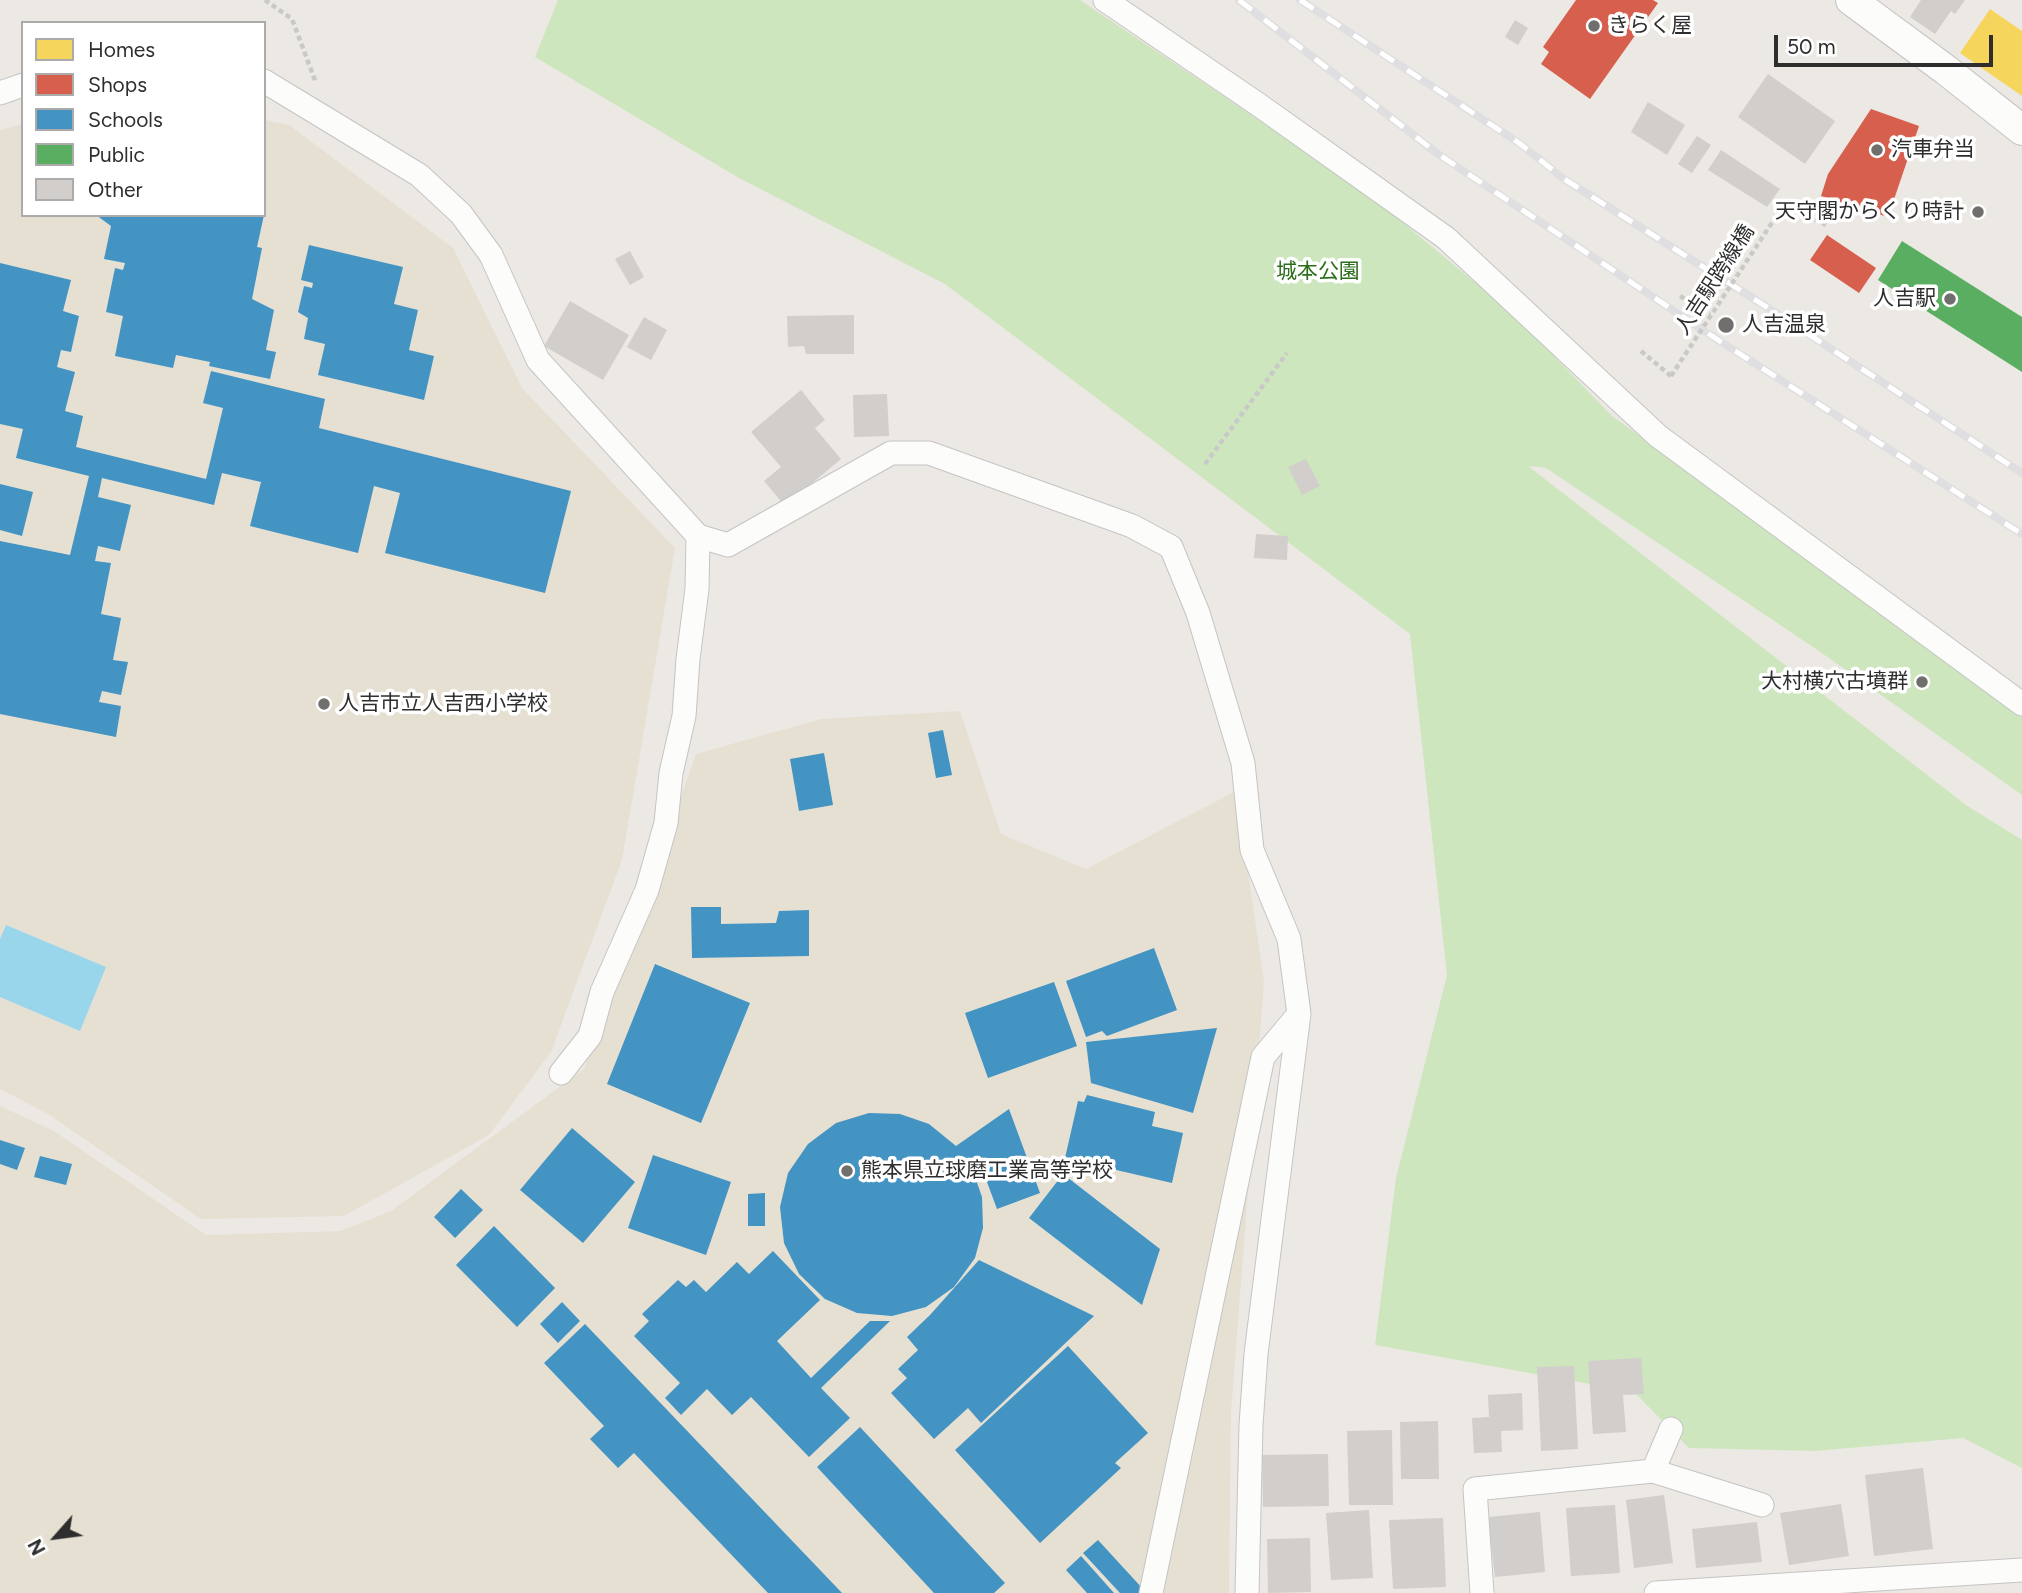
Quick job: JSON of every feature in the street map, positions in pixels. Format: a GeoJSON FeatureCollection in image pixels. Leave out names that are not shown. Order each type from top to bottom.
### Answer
{"type":"FeatureCollection","features":[{"type":"Feature","properties":{"kind":"street"},"geometry":{"type":"LineString","coordinates":[[1105,0],[1446,238],[1658,436],[2022,704]]}},
{"type":"Feature","properties":{"kind":"street"},"geometry":{"type":"LineString","coordinates":[[1851,0],[2022,130]]}},
{"type":"Feature","properties":{"kind":"street"},"geometry":{"type":"LineString","coordinates":[[266,82],[419,175],[461,214],[491,255],[538,360],[698,536],[728,545],[891,453],[929,453],[1132,526],[1171,548],[1198,613],[1242,763],[1252,850],[1289,939],[1299,1014],[1256,1354],[1251,1425],[1247,1593]]}},
{"type":"Feature","properties":{"kind":"street"},"geometry":{"type":"LineString","coordinates":[[0,93],[21,86]]}},
{"type":"Feature","properties":{"kind":"street"},"geometry":{"type":"LineString","coordinates":[[561,1073],[590,1036],[602,992],[647,890],[666,823],[671,773],[684,716],[697,589],[698,536]]}},
{"type":"Feature","properties":{"kind":"street"},"geometry":{"type":"LineString","coordinates":[[1151,1593],[1263,1057],[1299,1014]]}},
{"type":"Feature","properties":{"kind":"street"},"geometry":{"type":"LineString","coordinates":[[1653,1471],[1671,1429]]}},
{"type":"Feature","properties":{"kind":"street"},"geometry":{"type":"LineString","coordinates":[[1482,1593],[1475,1489],[1653,1471],[1762,1505]]}},
{"type":"Feature","properties":{"kind":"street"},"geometry":{"type":"LineString","coordinates":[[1656,1593],[2022,1570]]}},
{"type":"Feature","properties":{"kind":"path"},"geometry":{"type":"LineString","coordinates":[[265,0],[292,19],[330,120]]}},
{"type":"Feature","properties":{"kind":"path","name":"人吉駅跨線橋"},"geometry":{"type":"LineString","coordinates":[[1641,351],[1671,376],[1785,203],[1826,225]]}},
{"type":"Feature","properties":{"kind":"path"},"geometry":{"type":"LineString","coordinates":[[1680,296],[1710,314]]}},
{"type":"Feature","properties":{"kind":"path"},"geometry":{"type":"LineString","coordinates":[[1205,464],[1287,354]]}},
{"type":"Feature","properties":{"kind":"shaded area","name":"人吉市立人吉西小学校"},"geometry":{"type":"Polygon","coordinates":[[[266,120],[289,125],[453,248],[522,388],[675,548],[622,860],[551,1052],[489,1135],[344,1216],[201,1219],[48,1114],[0,1089],[0,130],[21,125],[21,217],[266,217],[266,120]]]}},
{"type":"Feature","properties":{"kind":"shaded area","name":"熊本県立球磨工業高等学校"},"geometry":{"type":"Polygon","coordinates":[[[960,711],[1001,834],[1086,869],[1236,791],[1264,981],[1231,1413],[1229,1593],[0,1593],[0,1106],[54,1131],[206,1235],[341,1231],[391,1211],[584,1069],[696,754],[821,719],[960,711]]]}},
{"type":"Feature","properties":{"kind":"green space","name":"城本公園"},"geometry":{"type":"Polygon","coordinates":[[[558,0],[1080,0],[1390,212],[1512,313],[1612,416],[2022,713],[2022,795],[1819,651],[1546,468],[1528,466],[1966,805],[2022,840],[2022,1468],[1963,1438],[1815,1451],[1689,1448],[1634,1392],[1375,1345],[1396,1178],[1447,975],[1410,634],[945,284],[739,178],[535,57],[558,0]]]}},
{"type":"Feature","properties":{"kind":"water"},"geometry":{"type":"Polygon","coordinates":[[[6,925],[106,967],[80,1031],[0,997],[0,939],[6,925]]]}},
{"type":"Feature","properties":{"kind":"building: Homes"},"geometry":{"type":"Polygon","coordinates":[[[1990,9],[2022,31],[2022,96],[1960,53],[1990,9]]]}},
{"type":"Feature","properties":{"kind":"building: Shops"},"geometry":{"type":"Polygon","coordinates":[[[1576,0],[1653,0],[1658,3],[1590,99],[1541,64],[1549,52],[1543,47],[1576,0]]]}},
{"type":"Feature","properties":{"kind":"building: Shops","name":"汽車弁当"},"geometry":{"type":"Polygon","coordinates":[[[1871,109],[1919,126],[1888,217],[1821,196],[1828,174],[1871,109]]]}},
{"type":"Feature","properties":{"kind":"building: Shops"},"geometry":{"type":"Polygon","coordinates":[[[1827,235],[1876,268],[1859,293],[1810,260],[1827,235]]]}},
{"type":"Feature","properties":{"kind":"building: Schools"},"geometry":{"type":"Polygon","coordinates":[[[99,217],[264,217],[257,247],[262,248],[252,299],[274,310],[266,350],[276,352],[270,379],[209,366],[210,362],[176,355],[173,368],[115,356],[123,316],[106,312],[115,268],[123,270],[125,263],[104,259],[111,226],[99,217]]]}},
{"type":"Feature","properties":{"kind":"building: Schools"},"geometry":{"type":"Polygon","coordinates":[[[309,245],[403,267],[394,304],[418,310],[409,350],[434,356],[424,400],[318,375],[325,344],[304,339],[308,318],[298,312],[304,286],[312,288],[313,283],[301,280],[309,245]]]}},
{"type":"Feature","properties":{"kind":"building: Schools"},"geometry":{"type":"Polygon","coordinates":[[[0,263],[71,280],[63,311],[79,316],[71,352],[61,350],[57,367],[75,372],[65,411],[83,416],[76,447],[206,479],[223,408],[203,403],[211,371],[325,399],[319,428],[571,491],[545,593],[385,553],[400,493],[374,486],[358,553],[250,526],[261,482],[222,473],[214,505],[102,478],[98,497],[131,505],[120,551],[98,546],[95,561],[111,563],[101,614],[121,618],[113,660],[128,662],[121,695],[102,691],[99,702],[121,706],[116,737],[0,714],[0,541],[70,555],[89,476],[16,458],[23,429],[0,424],[0,263]]]}},
{"type":"Feature","properties":{"kind":"building: Schools"},"geometry":{"type":"Polygon","coordinates":[[[0,484],[33,492],[22,536],[0,530],[0,484]]]}},
{"type":"Feature","properties":{"kind":"building: Schools"},"geometry":{"type":"Polygon","coordinates":[[[943,730],[952,775],[936,778],[928,733],[943,730]]]}},
{"type":"Feature","properties":{"kind":"building: Schools"},"geometry":{"type":"Polygon","coordinates":[[[824,753],[833,805],[799,811],[790,759],[824,753]]]}},
{"type":"Feature","properties":{"kind":"building: Schools"},"geometry":{"type":"Polygon","coordinates":[[[691,907],[721,907],[721,924],[776,923],[779,911],[809,910],[809,956],[692,958],[691,907]]]}},
{"type":"Feature","properties":{"kind":"building: Schools"},"geometry":{"type":"Polygon","coordinates":[[[1154,948],[1177,1010],[1107,1036],[1102,1031],[1086,1037],[1066,981],[1154,948]]]}},
{"type":"Feature","properties":{"kind":"building: Schools"},"geometry":{"type":"Polygon","coordinates":[[[655,964],[750,1003],[701,1123],[607,1084],[655,964]]]}},
{"type":"Feature","properties":{"kind":"building: Schools"},"geometry":{"type":"Polygon","coordinates":[[[1054,982],[1077,1046],[988,1078],[965,1013],[1054,982]]]}},
{"type":"Feature","properties":{"kind":"building: Schools"},"geometry":{"type":"Polygon","coordinates":[[[1217,1028],[1193,1113],[1091,1083],[1086,1042],[1217,1028]]]}},
{"type":"Feature","properties":{"kind":"building: Schools"},"geometry":{"type":"Polygon","coordinates":[[[1087,1095],[1155,1112],[1152,1126],[1183,1133],[1172,1183],[1065,1158],[1078,1101],[1084,1102],[1087,1095]]]}},
{"type":"Feature","properties":{"kind":"building: Schools"},"geometry":{"type":"Polygon","coordinates":[[[1009,1109],[1040,1193],[997,1209],[981,1166],[973,1171],[982,1197],[983,1228],[975,1258],[954,1287],[926,1307],[892,1316],[857,1313],[825,1299],[799,1274],[784,1243],[780,1207],[788,1173],[808,1144],[836,1123],[869,1113],[900,1114],[929,1124],[956,1146],[1009,1109]]]}},
{"type":"Feature","properties":{"kind":"building: Schools"},"geometry":{"type":"Polygon","coordinates":[[[572,1128],[635,1182],[583,1243],[520,1190],[572,1128]]]}},
{"type":"Feature","properties":{"kind":"building: Schools"},"geometry":{"type":"Polygon","coordinates":[[[0,1140],[25,1148],[17,1170],[0,1164],[0,1140]]]}},
{"type":"Feature","properties":{"kind":"building: Schools"},"geometry":{"type":"Polygon","coordinates":[[[653,1155],[731,1182],[706,1255],[628,1228],[653,1155]]]}},
{"type":"Feature","properties":{"kind":"building: Schools"},"geometry":{"type":"Polygon","coordinates":[[[40,1156],[72,1164],[66,1185],[34,1177],[40,1156]]]}},
{"type":"Feature","properties":{"kind":"building: Schools"},"geometry":{"type":"Polygon","coordinates":[[[1063,1174],[1160,1249],[1142,1305],[1029,1218],[1063,1174]]]}},
{"type":"Feature","properties":{"kind":"building: Schools"},"geometry":{"type":"Polygon","coordinates":[[[461,1189],[483,1210],[455,1238],[434,1217],[461,1189]]]}},
{"type":"Feature","properties":{"kind":"building: Schools"},"geometry":{"type":"Polygon","coordinates":[[[765,1193],[765,1226],[748,1226],[748,1194],[765,1193]]]}},
{"type":"Feature","properties":{"kind":"building: Schools"},"geometry":{"type":"Polygon","coordinates":[[[494,1226],[555,1288],[517,1327],[456,1265],[494,1226]]]}},
{"type":"Feature","properties":{"kind":"building: Schools"},"geometry":{"type":"Polygon","coordinates":[[[773,1251],[820,1300],[777,1341],[811,1378],[870,1321],[890,1321],[821,1388],[850,1418],[809,1457],[751,1397],[732,1415],[707,1389],[681,1415],[665,1398],[680,1383],[634,1336],[649,1321],[642,1314],[678,1280],[686,1287],[694,1280],[706,1292],[737,1262],[749,1274],[773,1251]]]}},
{"type":"Feature","properties":{"kind":"building: Schools"},"geometry":{"type":"Polygon","coordinates":[[[979,1260],[1094,1316],[981,1423],[968,1408],[934,1439],[891,1393],[907,1378],[898,1369],[918,1350],[907,1337],[979,1260]]]}},
{"type":"Feature","properties":{"kind":"building: Schools"},"geometry":{"type":"Polygon","coordinates":[[[562,1302],[580,1321],[558,1343],[540,1324],[562,1302]]]}},
{"type":"Feature","properties":{"kind":"building: Schools"},"geometry":{"type":"Polygon","coordinates":[[[585,1324],[842,1593],[768,1593],[634,1453],[618,1468],[590,1439],[604,1426],[544,1363],[585,1324]]]}},
{"type":"Feature","properties":{"kind":"building: Schools"},"geometry":{"type":"Polygon","coordinates":[[[1068,1346],[1148,1433],[1115,1463],[1121,1468],[1040,1543],[955,1450],[1068,1346]]]}},
{"type":"Feature","properties":{"kind":"building: Schools"},"geometry":{"type":"Polygon","coordinates":[[[860,1427],[1005,1583],[994,1593],[934,1593],[817,1467],[860,1427]]]}},
{"type":"Feature","properties":{"kind":"building: Schools"},"geometry":{"type":"Polygon","coordinates":[[[1098,1540],[1143,1589],[1139,1593],[1120,1593],[1083,1553],[1098,1540]]]}},
{"type":"Feature","properties":{"kind":"building: Schools"},"geometry":{"type":"Polygon","coordinates":[[[1081,1556],[1114,1593],[1087,1593],[1066,1570],[1081,1556]]]}},
{"type":"Feature","properties":{"kind":"building: Public","name":"人吉駅"},"geometry":{"type":"Polygon","coordinates":[[[1902,241],[2022,317],[2022,372],[1878,280],[1902,241]]]}},
{"type":"Feature","properties":{"kind":"building: Other"},"geometry":{"type":"Polygon","coordinates":[[[1921,0],[1965,0],[1955,14],[1951,11],[1935,34],[1910,17],[1921,0]]]}},
{"type":"Feature","properties":{"kind":"building: Other"},"geometry":{"type":"Polygon","coordinates":[[[1515,20],[1528,28],[1518,45],[1505,37],[1515,20]]]}},
{"type":"Feature","properties":{"kind":"building: Other"},"geometry":{"type":"Polygon","coordinates":[[[1768,74],[1835,121],[1805,164],[1738,117],[1768,74]]]}},
{"type":"Feature","properties":{"kind":"building: Other"},"geometry":{"type":"Polygon","coordinates":[[[1648,102],[1685,125],[1667,155],[1631,132],[1648,102]]]}},
{"type":"Feature","properties":{"kind":"building: Other"},"geometry":{"type":"Polygon","coordinates":[[[1697,136],[1711,145],[1692,173],[1678,164],[1697,136]]]}},
{"type":"Feature","properties":{"kind":"building: Other"},"geometry":{"type":"Polygon","coordinates":[[[1721,150],[1780,189],[1767,207],[1708,170],[1721,150]]]}},
{"type":"Feature","properties":{"kind":"building: Other"},"geometry":{"type":"Polygon","coordinates":[[[630,251],[644,277],[630,285],[615,259],[630,251]]]}},
{"type":"Feature","properties":{"kind":"building: Other"},"geometry":{"type":"Polygon","coordinates":[[[570,301],[629,335],[603,380],[544,346],[570,301]]]}},
{"type":"Feature","properties":{"kind":"building: Other"},"geometry":{"type":"Polygon","coordinates":[[[854,315],[854,354],[806,354],[804,346],[788,347],[787,316],[854,315]]]}},
{"type":"Feature","properties":{"kind":"building: Other"},"geometry":{"type":"Polygon","coordinates":[[[644,317],[667,330],[651,360],[627,347],[644,317]]]}},
{"type":"Feature","properties":{"kind":"building: Other"},"geometry":{"type":"Polygon","coordinates":[[[801,390],[825,420],[815,428],[841,459],[785,506],[764,481],[781,467],[751,432],[801,390]]]}},
{"type":"Feature","properties":{"kind":"building: Other"},"geometry":{"type":"Polygon","coordinates":[[[887,394],[889,436],[854,437],[853,395],[887,394]]]}},
{"type":"Feature","properties":{"kind":"building: Other"},"geometry":{"type":"Polygon","coordinates":[[[1306,459],[1320,486],[1302,495],[1288,467],[1306,459]]]}},
{"type":"Feature","properties":{"kind":"building: Other"},"geometry":{"type":"Polygon","coordinates":[[[1256,534],[1288,536],[1287,560],[1254,558],[1256,534]]]}},
{"type":"Feature","properties":{"kind":"building: Other"},"geometry":{"type":"Polygon","coordinates":[[[1641,1358],[1644,1394],[1623,1395],[1626,1432],[1593,1434],[1588,1361],[1641,1358]]]}},
{"type":"Feature","properties":{"kind":"building: Other"},"geometry":{"type":"Polygon","coordinates":[[[1574,1366],[1578,1449],[1541,1451],[1537,1367],[1574,1366]]]}},
{"type":"Feature","properties":{"kind":"building: Other"},"geometry":{"type":"Polygon","coordinates":[[[1522,1393],[1523,1430],[1501,1431],[1502,1452],[1474,1453],[1472,1418],[1489,1417],[1488,1395],[1522,1393]]]}},
{"type":"Feature","properties":{"kind":"building: Other"},"geometry":{"type":"Polygon","coordinates":[[[1438,1421],[1439,1479],[1401,1479],[1400,1422],[1438,1421]]]}},
{"type":"Feature","properties":{"kind":"building: Other"},"geometry":{"type":"Polygon","coordinates":[[[1392,1430],[1393,1505],[1349,1505],[1347,1431],[1392,1430]]]}},
{"type":"Feature","properties":{"kind":"building: Other"},"geometry":{"type":"Polygon","coordinates":[[[1328,1454],[1329,1506],[1263,1507],[1262,1455],[1328,1454]]]}},
{"type":"Feature","properties":{"kind":"building: Other"},"geometry":{"type":"Polygon","coordinates":[[[1923,1468],[1933,1549],[1874,1556],[1865,1475],[1923,1468]]]}},
{"type":"Feature","properties":{"kind":"building: Other"},"geometry":{"type":"Polygon","coordinates":[[[1664,1495],[1673,1563],[1634,1568],[1626,1500],[1664,1495]]]}},
{"type":"Feature","properties":{"kind":"building: Other"},"geometry":{"type":"Polygon","coordinates":[[[1841,1504],[1849,1556],[1789,1565],[1780,1513],[1841,1504]]]}},
{"type":"Feature","properties":{"kind":"building: Other"},"geometry":{"type":"Polygon","coordinates":[[[1615,1505],[1620,1573],[1571,1576],[1566,1508],[1615,1505]]]}},
{"type":"Feature","properties":{"kind":"building: Other"},"geometry":{"type":"Polygon","coordinates":[[[1369,1510],[1373,1578],[1331,1580],[1326,1513],[1369,1510]]]}},
{"type":"Feature","properties":{"kind":"building: Other"},"geometry":{"type":"Polygon","coordinates":[[[1540,1512],[1545,1572],[1495,1577],[1488,1517],[1540,1512]]]}},
{"type":"Feature","properties":{"kind":"building: Other"},"geometry":{"type":"Polygon","coordinates":[[[1443,1518],[1446,1587],[1393,1589],[1389,1520],[1443,1518]]]}},
{"type":"Feature","properties":{"kind":"building: Other"},"geometry":{"type":"Polygon","coordinates":[[[1757,1522],[1762,1562],[1696,1568],[1692,1529],[1757,1522]]]}},
{"type":"Feature","properties":{"kind":"building: Other"},"geometry":{"type":"Polygon","coordinates":[[[1310,1538],[1311,1592],[1268,1593],[1267,1539],[1310,1538]]]}},
{"type":"Feature","properties":{"kind":"railway"},"geometry":{"type":"LineString","coordinates":[[1239,0],[1438,154],[1718,340],[2022,534]]}},
{"type":"Feature","properties":{"kind":"railway"},"geometry":{"type":"LineString","coordinates":[[1300,0],[1519,143],[1564,179],[2022,473]]}},
{"type":"Feature","properties":{"kind":"place","name":"きらく屋"},"geometry":{"type":"Point","coordinates":[1594,26]}},
{"type":"Feature","properties":{"kind":"place","name":"汽車弁当"},"geometry":{"type":"Point","coordinates":[1877,150]}},
{"type":"Feature","properties":{"kind":"place","name":"天守閣からくり時計"},"geometry":{"type":"Point","coordinates":[1978,212]}},
{"type":"Feature","properties":{"kind":"place","name":"人吉駅"},"geometry":{"type":"Point","coordinates":[1950,299]}},
{"type":"Feature","properties":{"kind":"place","name":"人吉温泉"},"geometry":{"type":"Point","coordinates":[1726,325]}},
{"type":"Feature","properties":{"kind":"place","name":"大村横穴古墳群"},"geometry":{"type":"Point","coordinates":[1922,682]}},
{"type":"Feature","properties":{"kind":"place","name":"人吉市立人吉西小学校"},"geometry":{"type":"Point","coordinates":[324,704]}},
{"type":"Feature","properties":{"kind":"place","name":"熊本県立球磨工業高等学校"},"geometry":{"type":"Point","coordinates":[847,1171]}}]}
